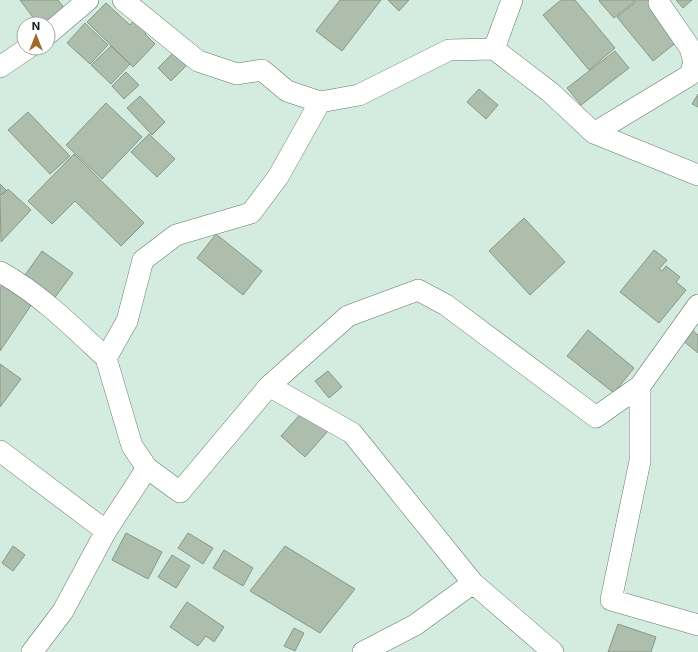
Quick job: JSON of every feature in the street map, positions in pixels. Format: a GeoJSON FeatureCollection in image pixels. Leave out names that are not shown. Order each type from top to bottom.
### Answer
{"type":"FeatureCollection","features":[{"type":"Feature","properties":{"kind":"street"},"geometry":{"type":"LineString","coordinates":[[56,27],[88,0]]}},
{"type":"Feature","properties":{"kind":"street"},"geometry":{"type":"LineString","coordinates":[[123,0],[198,61],[237,74],[262,70],[287,91],[320,102],[359,94],[449,50],[494,49],[550,92],[594,133],[698,175]]}},
{"type":"Feature","properties":{"kind":"street"},"geometry":{"type":"LineString","coordinates":[[494,49],[512,0]]}},
{"type":"Feature","properties":{"kind":"street"},"geometry":{"type":"LineString","coordinates":[[594,133],[690,75],[694,62],[690,48],[659,4]]}},
{"type":"Feature","properties":{"kind":"street"},"geometry":{"type":"LineString","coordinates":[[0,67],[16,56]]}},
{"type":"Feature","properties":{"kind":"street"},"geometry":{"type":"LineString","coordinates":[[106,358],[127,321],[143,260],[176,235],[251,213],[278,177],[320,102]]}},
{"type":"Feature","properties":{"kind":"street"},"geometry":{"type":"LineString","coordinates":[[0,272],[16,281],[56,311],[106,358],[132,446],[147,468],[180,492],[269,386],[348,316],[418,290],[446,305],[596,417],[640,386],[698,305]]}},
{"type":"Feature","properties":{"kind":"street"},"geometry":{"type":"LineString","coordinates":[[269,386],[352,433],[473,583],[553,652]]}},
{"type":"Feature","properties":{"kind":"street"},"geometry":{"type":"LineString","coordinates":[[640,386],[640,461],[611,600],[698,625]]}},
{"type":"Feature","properties":{"kind":"street"},"geometry":{"type":"LineString","coordinates":[[0,451],[106,531]]}},
{"type":"Feature","properties":{"kind":"street"},"geometry":{"type":"LineString","coordinates":[[32,652],[63,611],[106,531],[147,468]]}},
{"type":"Feature","properties":{"kind":"street"},"geometry":{"type":"LineString","coordinates":[[363,652],[415,625],[473,583]]}},
{"type":"Feature","properties":{"kind":"building"},"geometry":{"type":"Polygon","coordinates":[[[20,0],[58,0],[66,10],[56,17],[56,16],[32,16],[20,0]]]}},
{"type":"Feature","properties":{"kind":"building"},"geometry":{"type":"Polygon","coordinates":[[[340,0],[381,0],[342,51],[316,31],[340,0]]]}},
{"type":"Feature","properties":{"kind":"building"},"geometry":{"type":"Polygon","coordinates":[[[388,0],[409,0],[399,11],[388,0]]]}},
{"type":"Feature","properties":{"kind":"building"},"geometry":{"type":"Polygon","coordinates":[[[561,0],[575,0],[615,48],[589,70],[543,15],[561,0]]]}},
{"type":"Feature","properties":{"kind":"building"},"geometry":{"type":"Polygon","coordinates":[[[636,0],[614,18],[599,1],[636,0]]]}},
{"type":"Feature","properties":{"kind":"building"},"geometry":{"type":"Polygon","coordinates":[[[638,0],[654,0],[678,41],[653,61],[617,17],[638,0]]]}},
{"type":"Feature","properties":{"kind":"building"},"geometry":{"type":"Polygon","coordinates":[[[676,0],[692,0],[683,8],[676,0]]]}},
{"type":"Feature","properties":{"kind":"building"},"geometry":{"type":"Polygon","coordinates":[[[106,3],[130,25],[134,20],[147,32],[145,34],[155,44],[133,67],[87,22],[106,3]]]}},
{"type":"Feature","properties":{"kind":"building"},"geometry":{"type":"Polygon","coordinates":[[[85,23],[108,45],[90,64],[67,43],[85,23]]]}},
{"type":"Feature","properties":{"kind":"building"},"geometry":{"type":"Polygon","coordinates":[[[111,46],[130,64],[111,84],[91,65],[111,46]]]}},
{"type":"Feature","properties":{"kind":"building"},"geometry":{"type":"Polygon","coordinates":[[[176,50],[189,63],[171,81],[158,68],[176,50]]]}},
{"type":"Feature","properties":{"kind":"building"},"geometry":{"type":"Polygon","coordinates":[[[615,51],[629,68],[581,105],[567,88],[615,51]]]}},
{"type":"Feature","properties":{"kind":"building"},"geometry":{"type":"Polygon","coordinates":[[[126,72],[139,85],[124,99],[112,86],[126,72]]]}},
{"type":"Feature","properties":{"kind":"building"},"geometry":{"type":"Polygon","coordinates":[[[479,89],[498,105],[486,119],[467,102],[479,89]]]}},
{"type":"Feature","properties":{"kind":"building"},"geometry":{"type":"Polygon","coordinates":[[[698,94],[698,107],[692,104],[698,94]]]}},
{"type":"Feature","properties":{"kind":"building"},"geometry":{"type":"Polygon","coordinates":[[[140,96],[165,122],[152,135],[127,108],[140,96]]]}},
{"type":"Feature","properties":{"kind":"building"},"geometry":{"type":"Polygon","coordinates":[[[106,103],[142,137],[102,179],[66,145],[106,103]]]}},
{"type":"Feature","properties":{"kind":"building"},"geometry":{"type":"Polygon","coordinates":[[[28,112],[70,156],[50,174],[8,130],[28,112]]]}},
{"type":"Feature","properties":{"kind":"building"},"geometry":{"type":"Polygon","coordinates":[[[149,134],[175,159],[157,177],[131,152],[149,134]]]}},
{"type":"Feature","properties":{"kind":"building"},"geometry":{"type":"Polygon","coordinates":[[[74,154],[144,223],[121,246],[75,201],[52,224],[28,201],[74,154]]]}},
{"type":"Feature","properties":{"kind":"building"},"geometry":{"type":"Polygon","coordinates":[[[0,184],[6,190],[0,196],[0,184]]]}},
{"type":"Feature","properties":{"kind":"building"},"geometry":{"type":"Polygon","coordinates":[[[8,189],[31,210],[1,242],[0,198],[8,189]]]}},
{"type":"Feature","properties":{"kind":"building"},"geometry":{"type":"Polygon","coordinates":[[[524,218],[565,262],[530,295],[489,251],[524,218]]]}},
{"type":"Feature","properties":{"kind":"building"},"geometry":{"type":"Polygon","coordinates":[[[216,234],[262,271],[243,295],[197,258],[216,234]]]}},
{"type":"Feature","properties":{"kind":"building"},"geometry":{"type":"Polygon","coordinates":[[[654,250],[667,260],[659,269],[662,271],[666,266],[680,277],[676,282],[686,290],[659,323],[620,292],[654,250]]]}},
{"type":"Feature","properties":{"kind":"building"},"geometry":{"type":"Polygon","coordinates":[[[42,251],[73,273],[53,300],[23,278],[42,251]]]}},
{"type":"Feature","properties":{"kind":"building"},"geometry":{"type":"Polygon","coordinates":[[[4,282],[34,301],[0,351],[0,288],[4,282]]]}},
{"type":"Feature","properties":{"kind":"building"},"geometry":{"type":"Polygon","coordinates":[[[691,329],[698,335],[698,353],[682,340],[691,329]]]}},
{"type":"Feature","properties":{"kind":"building"},"geometry":{"type":"Polygon","coordinates":[[[588,330],[634,368],[614,393],[567,356],[588,330]]]}},
{"type":"Feature","properties":{"kind":"building"},"geometry":{"type":"Polygon","coordinates":[[[0,364],[21,379],[0,407],[0,364]]]}},
{"type":"Feature","properties":{"kind":"building"},"geometry":{"type":"Polygon","coordinates":[[[328,371],[342,387],[329,398],[315,381],[328,371]]]}},
{"type":"Feature","properties":{"kind":"building"},"geometry":{"type":"Polygon","coordinates":[[[304,410],[328,431],[305,457],[281,436],[304,410]]]}},
{"type":"Feature","properties":{"kind":"building"},"geometry":{"type":"Polygon","coordinates":[[[126,533],[162,552],[148,579],[112,560],[126,533]]]}},
{"type":"Feature","properties":{"kind":"building"},"geometry":{"type":"Polygon","coordinates":[[[188,533],[213,548],[203,564],[178,548],[188,533]]]}},
{"type":"Feature","properties":{"kind":"building"},"geometry":{"type":"Polygon","coordinates":[[[13,546],[25,555],[13,571],[2,563],[13,546]]]}},
{"type":"Feature","properties":{"kind":"building"},"geometry":{"type":"Polygon","coordinates":[[[285,546],[355,589],[320,633],[250,591],[285,546]]]}},
{"type":"Feature","properties":{"kind":"building"},"geometry":{"type":"Polygon","coordinates":[[[224,550],[253,568],[243,586],[213,568],[224,550]]]}},
{"type":"Feature","properties":{"kind":"building"},"geometry":{"type":"Polygon","coordinates":[[[172,555],[190,566],[176,588],[158,577],[172,555]]]}},
{"type":"Feature","properties":{"kind":"building"},"geometry":{"type":"Polygon","coordinates":[[[187,602],[224,627],[214,642],[206,636],[198,646],[170,627],[187,602]]]}},
{"type":"Feature","properties":{"kind":"building"},"geometry":{"type":"Polygon","coordinates":[[[618,624],[656,637],[651,652],[608,652],[618,624]]]}},
{"type":"Feature","properties":{"kind":"building"},"geometry":{"type":"Polygon","coordinates":[[[294,628],[304,633],[295,651],[284,646],[294,628]]]}}]}
